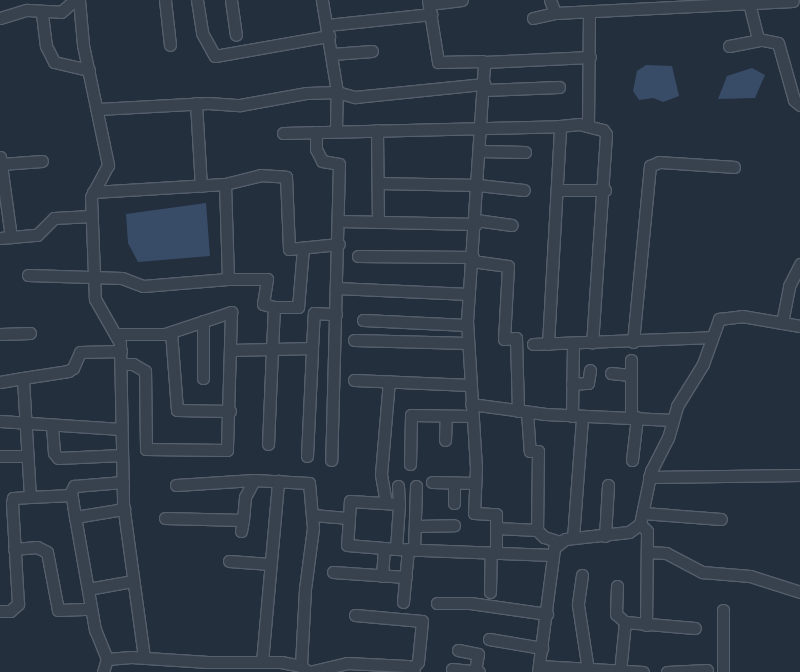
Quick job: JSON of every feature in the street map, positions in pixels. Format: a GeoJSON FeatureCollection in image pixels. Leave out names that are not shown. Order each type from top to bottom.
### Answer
{"type":"FeatureCollection","features":[{"type":"Feature","properties":{"kind":"street"},"geometry":{"type":"LineString","coordinates":[[0,18],[27,10],[42,14],[61,12],[75,0]]}},
{"type":"Feature","properties":{"kind":"street"},"geometry":{"type":"LineString","coordinates":[[79,0],[89,70],[108,165],[93,192],[91,216],[95,299],[116,334],[121,351],[121,429],[124,509],[144,657]]}},
{"type":"Feature","properties":{"kind":"street"},"geometry":{"type":"LineString","coordinates":[[165,0],[170,45]]}},
{"type":"Feature","properties":{"kind":"street"},"geometry":{"type":"LineString","coordinates":[[197,0],[202,33],[215,56],[248,53],[329,36]]}},
{"type":"Feature","properties":{"kind":"street"},"geometry":{"type":"LineString","coordinates":[[231,0],[236,35]]}},
{"type":"Feature","properties":{"kind":"street"},"geometry":{"type":"LineString","coordinates":[[322,0],[338,92],[336,131]]}},
{"type":"Feature","properties":{"kind":"street"},"geometry":{"type":"LineString","coordinates":[[327,25],[462,0]]}},
{"type":"Feature","properties":{"kind":"street"},"geometry":{"type":"LineString","coordinates":[[550,0],[555,13]]}},
{"type":"Feature","properties":{"kind":"street"},"geometry":{"type":"LineString","coordinates":[[533,18],[555,13],[663,4],[793,1]]}},
{"type":"Feature","properties":{"kind":"street"},"geometry":{"type":"LineString","coordinates":[[753,2],[759,40]]}},
{"type":"Feature","properties":{"kind":"street"},"geometry":{"type":"LineString","coordinates":[[430,6],[438,62],[484,62],[590,57]]}},
{"type":"Feature","properties":{"kind":"street"},"geometry":{"type":"LineString","coordinates":[[588,126],[590,57],[589,11]]}},
{"type":"Feature","properties":{"kind":"street"},"geometry":{"type":"LineString","coordinates":[[42,14],[46,46],[54,62],[89,70]]}},
{"type":"Feature","properties":{"kind":"street"},"geometry":{"type":"LineString","coordinates":[[729,46],[759,40],[778,43],[794,100],[800,105]]}},
{"type":"Feature","properties":{"kind":"street"},"geometry":{"type":"LineString","coordinates":[[332,54],[372,51]]}},
{"type":"Feature","properties":{"kind":"street"},"geometry":{"type":"LineString","coordinates":[[484,62],[484,87],[476,222],[467,325],[475,483],[474,512],[496,514],[490,592]]}},
{"type":"Feature","properties":{"kind":"street"},"geometry":{"type":"LineString","coordinates":[[98,109],[196,103],[240,105],[307,93],[338,92],[355,97],[484,87],[559,87]]}},
{"type":"Feature","properties":{"kind":"street"},"geometry":{"type":"LineString","coordinates":[[196,103],[201,186]]}},
{"type":"Feature","properties":{"kind":"street"},"geometry":{"type":"LineString","coordinates":[[548,344],[560,126]]}},
{"type":"Feature","properties":{"kind":"street"},"geometry":{"type":"LineString","coordinates":[[283,133],[588,126],[606,134],[605,190],[592,343]]}},
{"type":"Feature","properties":{"kind":"street"},"geometry":{"type":"LineString","coordinates":[[377,130],[378,222]]}},
{"type":"Feature","properties":{"kind":"street"},"geometry":{"type":"LineString","coordinates":[[316,132],[316,149],[322,161],[339,164],[340,221],[336,288],[331,460]]}},
{"type":"Feature","properties":{"kind":"street"},"geometry":{"type":"LineString","coordinates":[[480,151],[525,152]]}},
{"type":"Feature","properties":{"kind":"street"},"geometry":{"type":"LineString","coordinates":[[42,161],[1,160],[6,238],[37,235],[54,218],[91,216]]}},
{"type":"Feature","properties":{"kind":"street"},"geometry":{"type":"LineString","coordinates":[[633,342],[650,166],[659,162],[734,167]]}},
{"type":"Feature","properties":{"kind":"street"},"geometry":{"type":"LineString","coordinates":[[93,192],[225,184],[260,175],[286,177],[289,249],[339,244]]}},
{"type":"Feature","properties":{"kind":"street"},"geometry":{"type":"LineString","coordinates":[[225,184],[228,279]]}},
{"type":"Feature","properties":{"kind":"street"},"geometry":{"type":"LineString","coordinates":[[378,184],[478,185],[524,190]]}},
{"type":"Feature","properties":{"kind":"street"},"geometry":{"type":"LineString","coordinates":[[557,190],[605,190]]}},
{"type":"Feature","properties":{"kind":"street"},"geometry":{"type":"LineString","coordinates":[[340,221],[476,222],[512,225]]}},
{"type":"Feature","properties":{"kind":"street"},"geometry":{"type":"LineString","coordinates":[[28,275],[122,278],[143,286],[228,279],[267,279],[263,304],[274,307],[298,307],[303,248]]}},
{"type":"Feature","properties":{"kind":"street"},"geometry":{"type":"LineString","coordinates":[[358,256],[472,259],[508,266],[504,339],[516,338],[523,411],[530,451],[538,451],[537,530],[544,538],[560,542],[573,538],[605,536],[629,532],[641,519],[650,477],[673,420],[676,406],[703,364],[717,322],[726,316],[800,326]]}},
{"type":"Feature","properties":{"kind":"street"},"geometry":{"type":"LineString","coordinates":[[782,323],[789,286],[800,264]]}},
{"type":"Feature","properties":{"kind":"street"},"geometry":{"type":"LineString","coordinates":[[336,288],[469,294]]}},
{"type":"Feature","properties":{"kind":"street"},"geometry":{"type":"LineString","coordinates":[[268,444],[274,307]]}},
{"type":"Feature","properties":{"kind":"street"},"geometry":{"type":"LineString","coordinates":[[116,334],[171,332],[231,312],[230,411],[227,450],[146,449],[144,371],[133,364],[121,364]]}},
{"type":"Feature","properties":{"kind":"street"},"geometry":{"type":"LineString","coordinates":[[307,456],[314,313],[336,314]]}},
{"type":"Feature","properties":{"kind":"street"},"geometry":{"type":"LineString","coordinates":[[363,320],[467,325]]}},
{"type":"Feature","properties":{"kind":"street"},"geometry":{"type":"LineString","coordinates":[[203,321],[203,378]]}},
{"type":"Feature","properties":{"kind":"street"},"geometry":{"type":"LineString","coordinates":[[171,332],[177,410],[230,411]]}},
{"type":"Feature","properties":{"kind":"street"},"geometry":{"type":"LineString","coordinates":[[0,334],[30,334]]}},
{"type":"Feature","properties":{"kind":"street"},"geometry":{"type":"LineString","coordinates":[[533,344],[633,342],[712,337]]}},
{"type":"Feature","properties":{"kind":"street"},"geometry":{"type":"LineString","coordinates":[[354,340],[468,343]]}},
{"type":"Feature","properties":{"kind":"street"},"geometry":{"type":"LineString","coordinates":[[573,344],[572,384],[577,416],[573,538]]}},
{"type":"Feature","properties":{"kind":"street"},"geometry":{"type":"LineString","coordinates":[[230,350],[312,348]]}},
{"type":"Feature","properties":{"kind":"street"},"geometry":{"type":"LineString","coordinates":[[0,382],[68,371],[73,368],[80,352],[121,351]]}},
{"type":"Feature","properties":{"kind":"street"},"geometry":{"type":"LineString","coordinates":[[631,360],[630,375],[634,417],[632,460]]}},
{"type":"Feature","properties":{"kind":"street"},"geometry":{"type":"LineString","coordinates":[[572,384],[588,383],[590,370]]}},
{"type":"Feature","properties":{"kind":"street"},"geometry":{"type":"LineString","coordinates":[[611,373],[630,375]]}},
{"type":"Feature","properties":{"kind":"street"},"geometry":{"type":"LineString","coordinates":[[23,378],[26,456],[30,497]]}},
{"type":"Feature","properties":{"kind":"street"},"geometry":{"type":"LineString","coordinates":[[354,380],[470,385]]}},
{"type":"Feature","properties":{"kind":"street"},"geometry":{"type":"LineString","coordinates":[[386,503],[381,474],[389,381]]}},
{"type":"Feature","properties":{"kind":"street"},"geometry":{"type":"LineString","coordinates":[[471,404],[577,416],[634,417],[673,420]]}},
{"type":"Feature","properties":{"kind":"street"},"geometry":{"type":"LineString","coordinates":[[410,464],[411,415],[472,416]]}},
{"type":"Feature","properties":{"kind":"street"},"geometry":{"type":"LineString","coordinates":[[445,440],[446,416]]}},
{"type":"Feature","properties":{"kind":"street"},"geometry":{"type":"LineString","coordinates":[[0,421],[121,429]]}},
{"type":"Feature","properties":{"kind":"street"},"geometry":{"type":"LineString","coordinates":[[52,425],[58,458],[122,455]]}},
{"type":"Feature","properties":{"kind":"street"},"geometry":{"type":"LineString","coordinates":[[0,456],[26,456]]}},
{"type":"Feature","properties":{"kind":"street"},"geometry":{"type":"LineString","coordinates":[[650,477],[800,475]]}},
{"type":"Feature","properties":{"kind":"street"},"geometry":{"type":"LineString","coordinates":[[165,518],[242,526],[245,497],[254,480]]}},
{"type":"Feature","properties":{"kind":"street"},"geometry":{"type":"LineString","coordinates":[[176,485],[254,480],[308,482],[313,515],[306,670]]}},
{"type":"Feature","properties":{"kind":"street"},"geometry":{"type":"LineString","coordinates":[[262,662],[278,481]]}},
{"type":"Feature","properties":{"kind":"street"},"geometry":{"type":"LineString","coordinates":[[103,672],[107,659],[91,609],[71,495],[74,486],[123,482]]}},
{"type":"Feature","properties":{"kind":"street"},"geometry":{"type":"LineString","coordinates":[[432,482],[475,483]]}},
{"type":"Feature","properties":{"kind":"street"},"geometry":{"type":"LineString","coordinates":[[454,483],[454,503]]}},
{"type":"Feature","properties":{"kind":"street"},"geometry":{"type":"LineString","coordinates":[[605,536],[608,485]]}},
{"type":"Feature","properties":{"kind":"street"},"geometry":{"type":"LineString","coordinates":[[396,548],[399,504],[398,486]]}},
{"type":"Feature","properties":{"kind":"street"},"geometry":{"type":"LineString","coordinates":[[403,602],[415,526],[416,486]]}},
{"type":"Feature","properties":{"kind":"street"},"geometry":{"type":"LineString","coordinates":[[0,611],[10,611],[18,604],[14,549],[13,498],[71,495]]}},
{"type":"Feature","properties":{"kind":"street"},"geometry":{"type":"LineString","coordinates":[[399,504],[350,501],[347,545],[411,550],[553,554]]}},
{"type":"Feature","properties":{"kind":"street"},"geometry":{"type":"LineString","coordinates":[[75,517],[124,509]]}},
{"type":"Feature","properties":{"kind":"street"},"geometry":{"type":"LineString","coordinates":[[313,515],[349,518]]}},
{"type":"Feature","properties":{"kind":"street"},"geometry":{"type":"LineString","coordinates":[[641,519],[721,519]]}},
{"type":"Feature","properties":{"kind":"street"},"geometry":{"type":"LineString","coordinates":[[641,519],[647,531],[646,625]]}},
{"type":"Feature","properties":{"kind":"street"},"geometry":{"type":"LineString","coordinates":[[415,526],[454,525]]}},
{"type":"Feature","properties":{"kind":"street"},"geometry":{"type":"LineString","coordinates":[[496,528],[537,530]]}},
{"type":"Feature","properties":{"kind":"street"},"geometry":{"type":"LineString","coordinates":[[560,542],[553,554],[547,614],[538,669],[643,672]]}},
{"type":"Feature","properties":{"kind":"street"},"geometry":{"type":"LineString","coordinates":[[14,549],[36,547],[47,552],[58,610],[91,609]]}},
{"type":"Feature","properties":{"kind":"street"},"geometry":{"type":"LineString","coordinates":[[382,576],[384,548]]}},
{"type":"Feature","properties":{"kind":"street"},"geometry":{"type":"LineString","coordinates":[[647,552],[666,553],[702,572],[750,576],[800,592]]}},
{"type":"Feature","properties":{"kind":"street"},"geometry":{"type":"LineString","coordinates":[[229,561],[270,564]]}},
{"type":"Feature","properties":{"kind":"street"},"geometry":{"type":"LineString","coordinates":[[333,572],[406,577]]}},
{"type":"Feature","properties":{"kind":"street"},"geometry":{"type":"LineString","coordinates":[[582,575],[578,606],[588,670]]}},
{"type":"Feature","properties":{"kind":"street"},"geometry":{"type":"LineString","coordinates":[[88,589],[133,581]]}},
{"type":"Feature","properties":{"kind":"street"},"geometry":{"type":"LineString","coordinates":[[617,586],[616,614],[624,622],[695,628]]}},
{"type":"Feature","properties":{"kind":"street"},"geometry":{"type":"LineString","coordinates":[[437,603],[470,603],[547,614]]}},
{"type":"Feature","properties":{"kind":"street"},"geometry":{"type":"LineString","coordinates":[[723,672],[724,610]]}},
{"type":"Feature","properties":{"kind":"street"},"geometry":{"type":"LineString","coordinates":[[107,659],[144,657],[197,667],[243,667],[262,662],[306,670],[348,663],[407,666],[413,671],[418,662],[422,621],[355,615]]}},
{"type":"Feature","properties":{"kind":"street"},"geometry":{"type":"LineString","coordinates":[[620,672],[624,622]]}},
{"type":"Feature","properties":{"kind":"street"},"geometry":{"type":"LineString","coordinates":[[490,638],[542,648]]}},
{"type":"Feature","properties":{"kind":"street"},"geometry":{"type":"LineString","coordinates":[[452,669],[475,672],[478,654],[458,650]]}},
{"type":"Feature","properties":{"kind":"street"},"geometry":{"type":"LineString","coordinates":[[667,672],[706,670]]}},
{"type":"Feature","properties":{"kind":"water"},"geometry":{"type":"Polygon","coordinates":[[[646,65],[672,66],[679,96],[663,102],[653,98],[639,100],[633,91],[637,71],[646,65]]]}},
{"type":"Feature","properties":{"kind":"water"},"geometry":{"type":"Polygon","coordinates":[[[752,68],[765,75],[755,98],[718,99],[727,76],[752,68]]]}},
{"type":"Feature","properties":{"kind":"water"},"geometry":{"type":"Polygon","coordinates":[[[206,203],[210,256],[138,262],[128,243],[126,214],[206,203]]]}}]}
